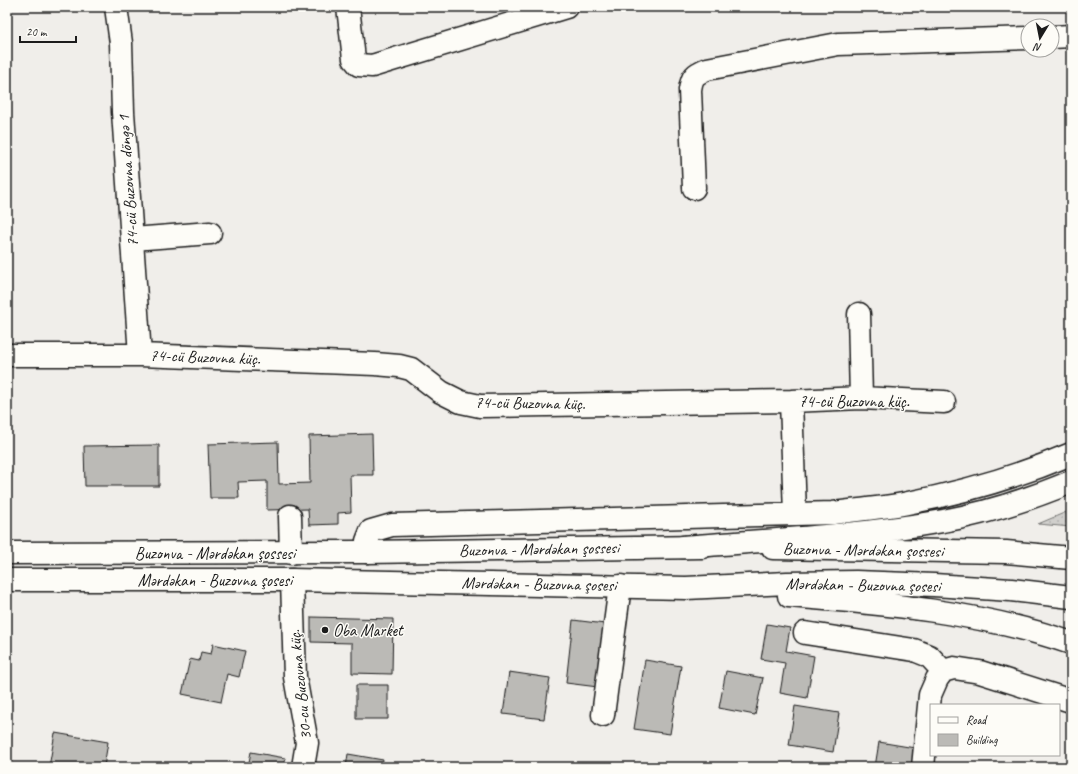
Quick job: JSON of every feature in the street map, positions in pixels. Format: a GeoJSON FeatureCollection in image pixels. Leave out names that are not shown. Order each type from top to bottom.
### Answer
{"type":"FeatureCollection","features":[{"type":"Feature","properties":{"kind":"main road","name":"74-cü Buzovna döngə 1"},"geometry":{"type":"LineString","coordinates":[[116,7],[122,43],[123,112],[140,355]]}},
{"type":"Feature","properties":{"kind":"main road"},"geometry":{"type":"LineString","coordinates":[[348,7],[354,59],[360,65],[372,66],[566,7]]}},
{"type":"Feature","properties":{"kind":"main road"},"geometry":{"type":"LineString","coordinates":[[1060,37],[1071,36]]}},
{"type":"Feature","properties":{"kind":"main road"},"geometry":{"type":"LineString","coordinates":[[694,188],[690,90],[692,79],[697,73],[707,68],[838,44],[1020,38]]}},
{"type":"Feature","properties":{"kind":"main road"},"geometry":{"type":"LineString","coordinates":[[133,239],[210,233]]}},
{"type":"Feature","properties":{"kind":"main road"},"geometry":{"type":"LineString","coordinates":[[859,314],[861,398]]}},
{"type":"Feature","properties":{"kind":"main road","name":"74-cü Buzovna küç."},"geometry":{"type":"LineString","coordinates":[[7,355],[140,355],[399,366],[410,369],[441,392],[461,402],[480,406],[791,401],[861,398],[944,402]]}},
{"type":"Feature","properties":{"kind":"main road"},"geometry":{"type":"LineString","coordinates":[[791,401],[795,514]]}},
{"type":"Feature","properties":{"kind":"main road"},"geometry":{"type":"LineString","coordinates":[[367,552],[367,541],[371,531],[392,525],[833,513],[910,502],[977,488],[1038,468],[1071,454]]}},
{"type":"Feature","properties":{"kind":"main road"},"geometry":{"type":"LineString","coordinates":[[683,547],[884,530],[945,521],[1033,498],[1071,482]]}},
{"type":"Feature","properties":{"kind":"main road"},"geometry":{"type":"LineString","coordinates":[[290,516],[291,553]]}},
{"type":"Feature","properties":{"kind":"main road","name":"Buzonva - Mərdəkan şossesi"},"geometry":{"type":"LineString","coordinates":[[7,553],[291,553],[683,547],[1006,552],[1071,558]]}},
{"type":"Feature","properties":{"kind":"main road","name":"Mərdəkan - Buzovna şosesi"},"geometry":{"type":"LineString","coordinates":[[7,580],[292,580],[686,588],[787,583],[856,582],[1011,590],[1071,597]]}},
{"type":"Feature","properties":{"kind":"main road","name":"30-cu Buzovna küç."},"geometry":{"type":"LineString","coordinates":[[292,580],[295,677],[307,744],[304,767]]}},
{"type":"Feature","properties":{"kind":"main road"},"geometry":{"type":"LineString","coordinates":[[603,715],[620,586]]}},
{"type":"Feature","properties":{"kind":"main road"},"geometry":{"type":"LineString","coordinates":[[686,588],[905,607],[978,618],[1071,643]]}},
{"type":"Feature","properties":{"kind":"main road"},"geometry":{"type":"LineString","coordinates":[[805,633],[914,650],[929,656],[949,670],[980,672],[1071,701]]}},
{"type":"Feature","properties":{"kind":"main road"},"geometry":{"type":"LineString","coordinates":[[923,767],[930,695],[937,679],[949,670]]}},
{"type":"Feature","properties":{"kind":"shaded area"},"geometry":{"type":"Polygon","coordinates":[[[1071,510],[1071,527],[1038,524],[1071,510]]]}},
{"type":"Feature","properties":{"kind":"building"},"geometry":{"type":"Polygon","coordinates":[[[372,434],[373,475],[350,475],[351,512],[338,513],[338,524],[309,525],[308,509],[267,510],[267,481],[238,482],[239,498],[210,498],[208,444],[278,442],[279,484],[310,483],[309,436],[372,434]]]}},
{"type":"Feature","properties":{"kind":"building"},"geometry":{"type":"Polygon","coordinates":[[[159,445],[159,486],[85,486],[84,446],[159,445]]]}},
{"type":"Feature","properties":{"kind":"building"},"geometry":{"type":"Polygon","coordinates":[[[311,617],[393,619],[392,674],[352,673],[352,643],[311,642],[311,617]]]}},
{"type":"Feature","properties":{"kind":"building"},"geometry":{"type":"Polygon","coordinates":[[[573,620],[605,624],[598,687],[566,683],[573,620]]]}},
{"type":"Feature","properties":{"kind":"building"},"geometry":{"type":"Polygon","coordinates":[[[767,624],[790,628],[786,651],[814,656],[807,698],[780,693],[785,663],[761,659],[767,624]]]}},
{"type":"Feature","properties":{"kind":"building"},"geometry":{"type":"Polygon","coordinates":[[[213,644],[245,651],[239,677],[227,674],[221,702],[182,694],[190,659],[199,661],[201,652],[211,654],[213,644]]]}},
{"type":"Feature","properties":{"kind":"building"},"geometry":{"type":"Polygon","coordinates":[[[645,660],[681,666],[670,734],[634,729],[645,660]]]}},
{"type":"Feature","properties":{"kind":"building"},"geometry":{"type":"Polygon","coordinates":[[[726,671],[763,678],[755,715],[719,708],[726,671]]]}},
{"type":"Feature","properties":{"kind":"building"},"geometry":{"type":"Polygon","coordinates":[[[509,672],[550,678],[544,719],[503,714],[509,672]]]}},
{"type":"Feature","properties":{"kind":"building"},"geometry":{"type":"Polygon","coordinates":[[[356,685],[388,685],[388,719],[356,719],[356,685]]]}},
{"type":"Feature","properties":{"kind":"building"},"geometry":{"type":"Polygon","coordinates":[[[795,706],[839,713],[833,752],[789,745],[795,706]]]}},
{"type":"Feature","properties":{"kind":"building"},"geometry":{"type":"Polygon","coordinates":[[[55,733],[108,742],[104,767],[49,767],[55,733]]]}},
{"type":"Feature","properties":{"kind":"building"},"geometry":{"type":"Polygon","coordinates":[[[879,742],[915,748],[912,767],[875,767],[879,742]]]}},
{"type":"Feature","properties":{"kind":"building"},"geometry":{"type":"Polygon","coordinates":[[[251,752],[285,758],[283,767],[248,767],[251,752]]]}},
{"type":"Feature","properties":{"kind":"building"},"geometry":{"type":"Polygon","coordinates":[[[348,754],[383,760],[381,767],[346,767],[348,754]]]}},
{"type":"Feature","properties":{"kind":"place","name":"Oba Market"},"geometry":{"type":"Point","coordinates":[325,630]}}]}
